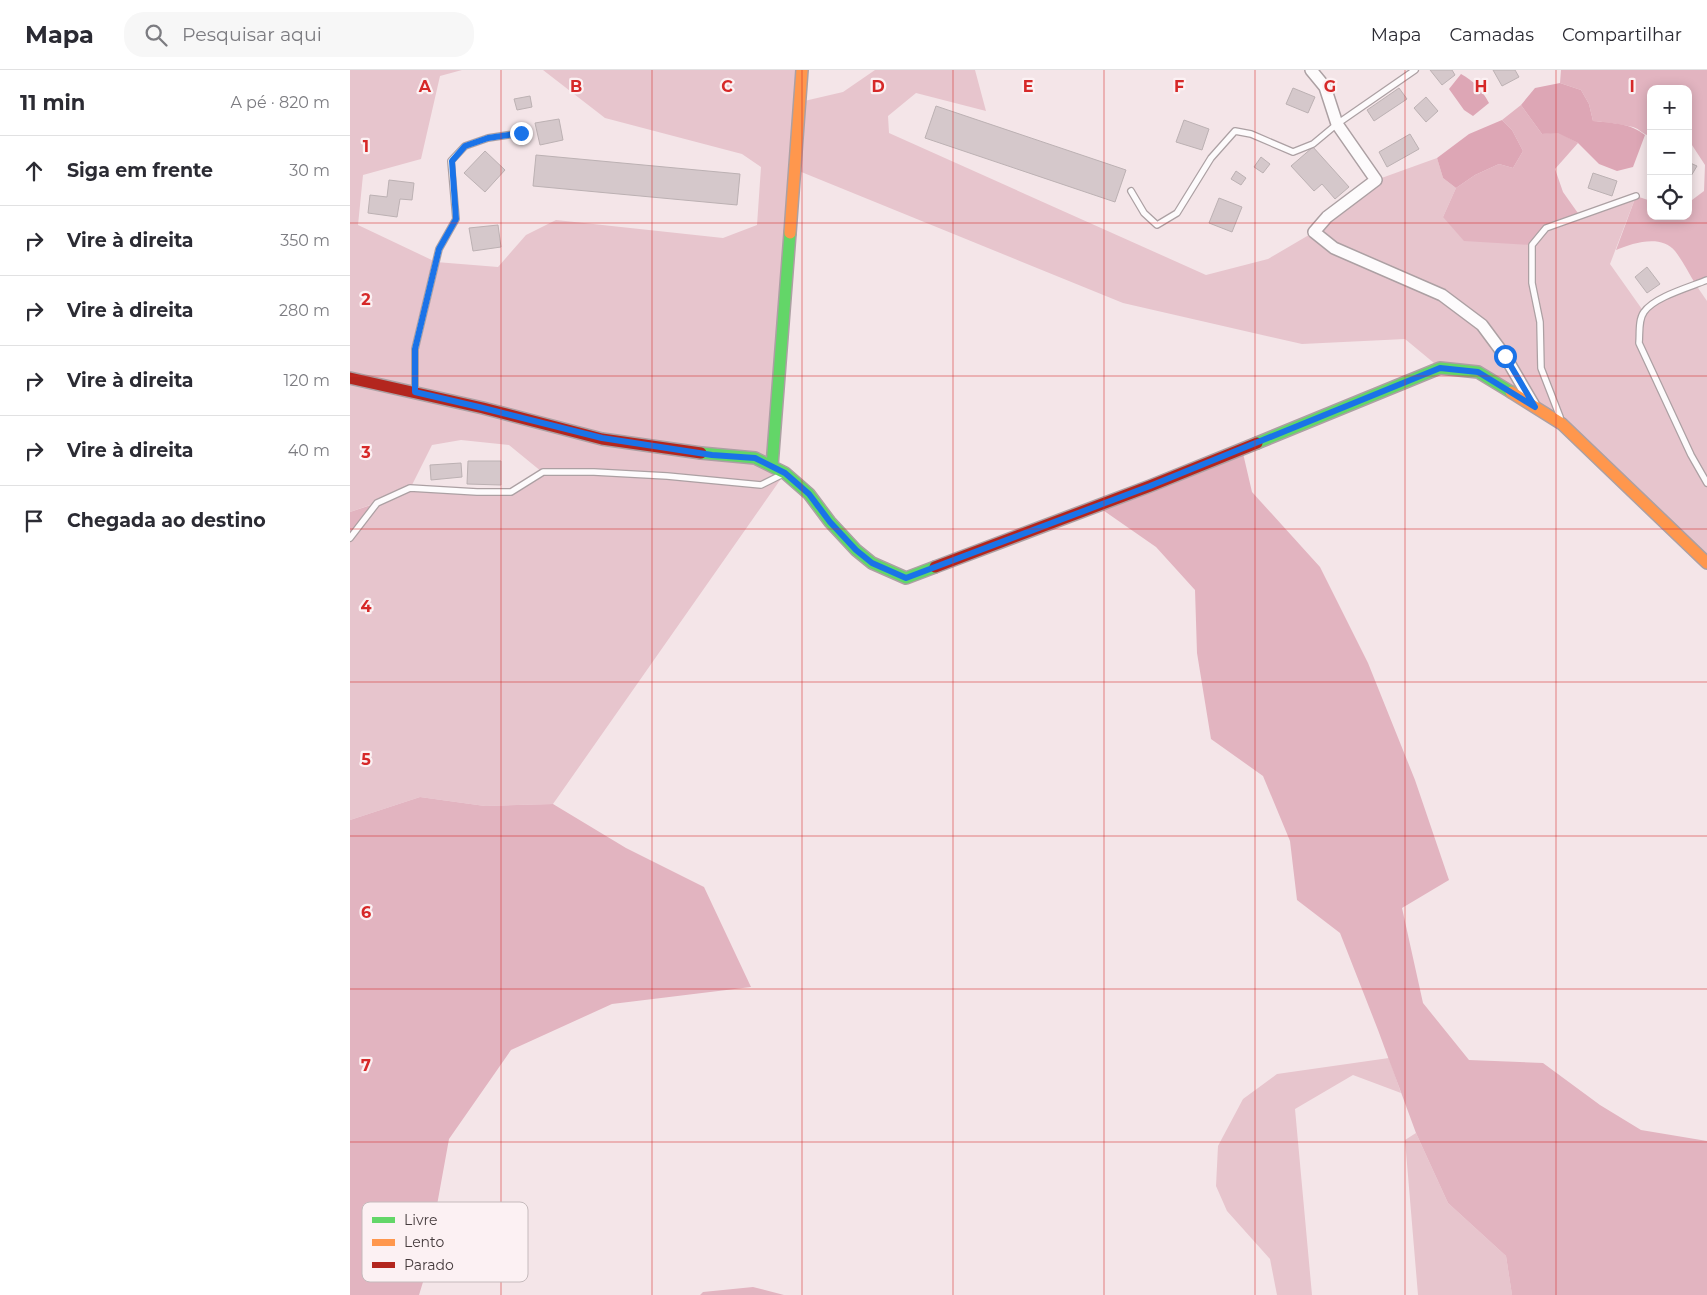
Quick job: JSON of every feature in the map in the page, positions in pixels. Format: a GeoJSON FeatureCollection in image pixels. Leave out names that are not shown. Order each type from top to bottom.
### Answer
{"type":"FeatureCollection","features":[{"type":"Feature","properties":{"kind":"street"},"geometry":{"type":"LineString","coordinates":[[772,466],[802,70]]}},
{"type":"Feature","properties":{"kind":"street"},"geometry":{"type":"LineString","coordinates":[[1311,70],[1325,87],[1337,124],[1376,180],[1327,217],[1314,232],[1334,248],[1442,295],[1482,325],[1505,356],[1535,407]]}},
{"type":"Feature","properties":{"kind":"street"},"geometry":{"type":"LineString","coordinates":[[350,378],[483,408],[602,438],[712,455],[755,458],[785,473],[809,494],[830,522],[856,550],[872,563],[906,578],[1150,486],[1440,368],[1478,372],[1562,424],[1707,563]]}},
{"type":"Feature","properties":{"kind":"lane"},"geometry":{"type":"LineString","coordinates":[[1131,191],[1144,213],[1157,226],[1177,213],[1211,158],[1235,131],[1251,134],[1293,152],[1313,144],[1337,124],[1415,70]]}},
{"type":"Feature","properties":{"kind":"lane"},"geometry":{"type":"LineString","coordinates":[[415,392],[415,349],[439,249],[456,219],[452,161],[465,146],[488,138],[521,133]]}},
{"type":"Feature","properties":{"kind":"lane"},"geometry":{"type":"LineString","coordinates":[[1562,424],[1541,368],[1540,322],[1532,283],[1532,245],[1546,228],[1636,196]]}},
{"type":"Feature","properties":{"kind":"lane"},"geometry":{"type":"LineString","coordinates":[[1707,280],[1659,299],[1644,312],[1640,325],[1640,343],[1691,455],[1707,484]]}},
{"type":"Feature","properties":{"kind":"lane"},"geometry":{"type":"LineString","coordinates":[[350,538],[377,503],[410,488],[511,492],[543,472],[594,472],[667,476],[761,485],[785,473]]}},
{"type":"Feature","properties":{"kind":"shaded area"},"geometry":{"type":"Polygon","coordinates":[[[350,70],[462,70],[440,76],[421,159],[363,175],[358,225],[436,262],[498,267],[526,235],[556,220],[723,238],[757,225],[761,167],[742,154],[605,118],[543,70],[802,70],[800,102],[843,92],[875,70],[975,70],[986,111],[916,93],[888,116],[889,133],[1206,275],[1268,259],[1314,232],[1376,180],[1437,158],[1443,178],[1456,188],[1443,217],[1546,228],[1636,196],[1610,264],[1644,312],[1659,299],[1696,285],[1707,301],[1707,563],[1562,424],[1478,372],[1440,368],[1405,339],[1302,344],[1123,303],[794,169],[772,466],[785,473],[553,804],[485,806],[420,797],[350,820],[350,538],[376,503],[350,512],[350,70]],[[461,440],[432,445],[411,487],[511,492],[542,472],[509,445],[461,440]]]}},
{"type":"Feature","properties":{"kind":"shaded area"},"geometry":{"type":"Polygon","coordinates":[[[1561,70],[1707,70],[1707,280],[1696,285],[1675,251],[1662,243],[1655,241],[1638,243],[1616,250],[1636,196],[1647,200],[1647,220],[1692,220],[1692,200],[1704,191],[1705,165],[1692,145],[1692,85],[1647,85],[1647,134],[1633,127],[1593,121],[1589,104],[1581,90],[1560,83],[1561,70]]]}},
{"type":"Feature","properties":{"kind":"shaded area"},"geometry":{"type":"Polygon","coordinates":[[[1461,74],[1477,86],[1489,103],[1473,116],[1464,110],[1449,89],[1461,74]]]}},
{"type":"Feature","properties":{"kind":"shaded area"},"geometry":{"type":"Polygon","coordinates":[[[1560,83],[1581,90],[1589,104],[1593,121],[1627,126],[1645,135],[1633,167],[1617,171],[1599,164],[1578,143],[1558,133],[1542,134],[1521,105],[1535,88],[1560,83]]]}},
{"type":"Feature","properties":{"kind":"shaded area"},"geometry":{"type":"Polygon","coordinates":[[[1521,105],[1542,134],[1558,132],[1578,143],[1555,169],[1563,192],[1580,216],[1546,228],[1532,245],[1464,241],[1443,217],[1456,188],[1475,175],[1499,164],[1513,168],[1523,151],[1512,130],[1502,120],[1521,105]]]}},
{"type":"Feature","properties":{"kind":"shaded area"},"geometry":{"type":"Polygon","coordinates":[[[1502,120],[1512,130],[1523,151],[1513,168],[1499,164],[1475,175],[1456,188],[1443,178],[1437,158],[1469,134],[1502,120]]]}},
{"type":"Feature","properties":{"kind":"shaded area"},"geometry":{"type":"Polygon","coordinates":[[[1242,449],[1252,492],[1320,567],[1368,663],[1415,780],[1449,880],[1402,908],[1423,1003],[1469,1060],[1543,1063],[1600,1105],[1641,1130],[1707,1141],[1707,1295],[1512,1295],[1506,1256],[1448,1203],[1416,1133],[1340,933],[1297,900],[1290,841],[1263,776],[1211,739],[1197,653],[1195,590],[1156,547],[1097,506],[1242,449]]]}},
{"type":"Feature","properties":{"kind":"shaded area"},"geometry":{"type":"Polygon","coordinates":[[[377,503],[350,538],[350,512],[377,503]]]}},
{"type":"Feature","properties":{"kind":"shaded area"},"geometry":{"type":"Polygon","coordinates":[[[420,797],[485,806],[553,804],[626,848],[704,887],[751,987],[612,1004],[511,1050],[449,1139],[438,1202],[362,1202],[362,1282],[423,1282],[419,1295],[350,1295],[350,820],[420,797]]]}},
{"type":"Feature","properties":{"kind":"shaded area"},"geometry":{"type":"Polygon","coordinates":[[[1389,1058],[1401,1093],[1353,1075],[1295,1109],[1312,1295],[1277,1295],[1270,1259],[1227,1211],[1216,1186],[1218,1146],[1243,1099],[1277,1074],[1389,1058]]]}},
{"type":"Feature","properties":{"kind":"shaded area"},"geometry":{"type":"Polygon","coordinates":[[[1416,1133],[1448,1203],[1506,1256],[1512,1295],[1418,1295],[1405,1140],[1416,1133]]]}},
{"type":"Feature","properties":{"kind":"shaded area"},"geometry":{"type":"Polygon","coordinates":[[[753,1287],[784,1295],[700,1295],[703,1292],[753,1287]]]}},
{"type":"Feature","properties":{"kind":"building"},"geometry":{"type":"Polygon","coordinates":[[[1430,70],[1452,70],[1455,75],[1442,85],[1430,70]]]}},
{"type":"Feature","properties":{"kind":"building"},"geometry":{"type":"Polygon","coordinates":[[[1493,70],[1515,70],[1519,77],[1502,86],[1493,70]]]}},
{"type":"Feature","properties":{"kind":"building"},"geometry":{"type":"Polygon","coordinates":[[[1293,88],[1315,97],[1308,113],[1286,104],[1293,88]]]}},
{"type":"Feature","properties":{"kind":"building"},"geometry":{"type":"Polygon","coordinates":[[[1399,88],[1407,99],[1374,121],[1367,110],[1399,88]]]}},
{"type":"Feature","properties":{"kind":"building"},"geometry":{"type":"Polygon","coordinates":[[[530,96],[532,107],[517,110],[514,99],[530,96]]]}},
{"type":"Feature","properties":{"kind":"building"},"geometry":{"type":"Polygon","coordinates":[[[1426,97],[1438,111],[1426,122],[1414,108],[1426,97]]]}},
{"type":"Feature","properties":{"kind":"building"},"geometry":{"type":"Polygon","coordinates":[[[936,106],[1126,170],[1115,202],[925,138],[936,106]]]}},
{"type":"Feature","properties":{"kind":"building"},"geometry":{"type":"Polygon","coordinates":[[[559,119],[563,140],[540,145],[535,123],[559,119]]]}},
{"type":"Feature","properties":{"kind":"building"},"geometry":{"type":"Polygon","coordinates":[[[1184,120],[1209,129],[1202,150],[1176,142],[1184,120]]]}},
{"type":"Feature","properties":{"kind":"building"},"geometry":{"type":"Polygon","coordinates":[[[1410,134],[1419,149],[1387,167],[1379,152],[1410,134]]]}},
{"type":"Feature","properties":{"kind":"building"},"geometry":{"type":"Polygon","coordinates":[[[1313,147],[1349,187],[1335,199],[1322,184],[1314,191],[1291,166],[1313,147]]]}},
{"type":"Feature","properties":{"kind":"building"},"geometry":{"type":"Polygon","coordinates":[[[485,151],[505,170],[485,192],[464,173],[485,151]]]}},
{"type":"Feature","properties":{"kind":"building"},"geometry":{"type":"Polygon","coordinates":[[[536,155],[740,174],[737,205],[533,186],[536,155]]]}},
{"type":"Feature","properties":{"kind":"building"},"geometry":{"type":"Polygon","coordinates":[[[1261,157],[1270,164],[1263,173],[1254,167],[1261,157]]]}},
{"type":"Feature","properties":{"kind":"building"},"geometry":{"type":"Polygon","coordinates":[[[1692,164],[1697,166],[1692,174],[1692,164]]]}},
{"type":"Feature","properties":{"kind":"building"},"geometry":{"type":"Polygon","coordinates":[[[1236,171],[1246,178],[1241,185],[1231,179],[1236,171]]]}},
{"type":"Feature","properties":{"kind":"building"},"geometry":{"type":"Polygon","coordinates":[[[1593,173],[1617,181],[1612,196],[1588,188],[1593,173]]]}},
{"type":"Feature","properties":{"kind":"building"},"geometry":{"type":"Polygon","coordinates":[[[389,180],[414,183],[412,200],[400,199],[397,217],[368,213],[370,195],[387,197],[389,180]]]}},
{"type":"Feature","properties":{"kind":"building"},"geometry":{"type":"Polygon","coordinates":[[[1219,198],[1242,207],[1232,232],[1209,223],[1219,198]]]}},
{"type":"Feature","properties":{"kind":"building"},"geometry":{"type":"Polygon","coordinates":[[[498,225],[501,247],[473,251],[469,228],[498,225]]]}},
{"type":"Feature","properties":{"kind":"building"},"geometry":{"type":"Polygon","coordinates":[[[1647,267],[1660,284],[1647,293],[1635,277],[1647,267]]]}},
{"type":"Feature","properties":{"kind":"building"},"geometry":{"type":"Polygon","coordinates":[[[468,461],[501,461],[501,485],[467,484],[468,461]]]}},
{"type":"Feature","properties":{"kind":"building"},"geometry":{"type":"Polygon","coordinates":[[[461,463],[462,477],[431,480],[430,465],[461,463]]]}},
{"type":"Feature","properties":{"kind":"traffic: fast"},"geometry":{"type":"LineString","coordinates":[[772,466],[790,233]]}},
{"type":"Feature","properties":{"kind":"traffic: fast"},"geometry":{"type":"LineString","coordinates":[[1257,443],[1440,368],[1478,372],[1511,392]]}},
{"type":"Feature","properties":{"kind":"traffic: fast"},"geometry":{"type":"LineString","coordinates":[[701,453],[755,458],[785,473],[809,494],[830,522],[856,550],[872,563],[906,578],[935,567]]}},
{"type":"Feature","properties":{"kind":"traffic: slow"},"geometry":{"type":"LineString","coordinates":[[790,233],[802,70]]}},
{"type":"Feature","properties":{"kind":"traffic: slow"},"geometry":{"type":"LineString","coordinates":[[1511,392],[1562,424],[1707,563]]}},
{"type":"Feature","properties":{"kind":"traffic: jam"},"geometry":{"type":"LineString","coordinates":[[350,378],[483,408],[602,439],[701,453]]}},
{"type":"Feature","properties":{"kind":"traffic: jam"},"geometry":{"type":"LineString","coordinates":[[935,567],[1150,486],[1257,443]]}},
{"type":"Feature","properties":{"kind":"route"},"geometry":{"type":"LineString","coordinates":[[521,133],[488,138],[465,146],[452,161],[456,219],[439,249],[415,349],[415,392],[602,438],[712,455],[755,458],[785,473],[809,494],[830,522],[856,550],[872,563],[906,578],[1150,486],[1440,368],[1478,372],[1535,407],[1505,356]]}}]}
